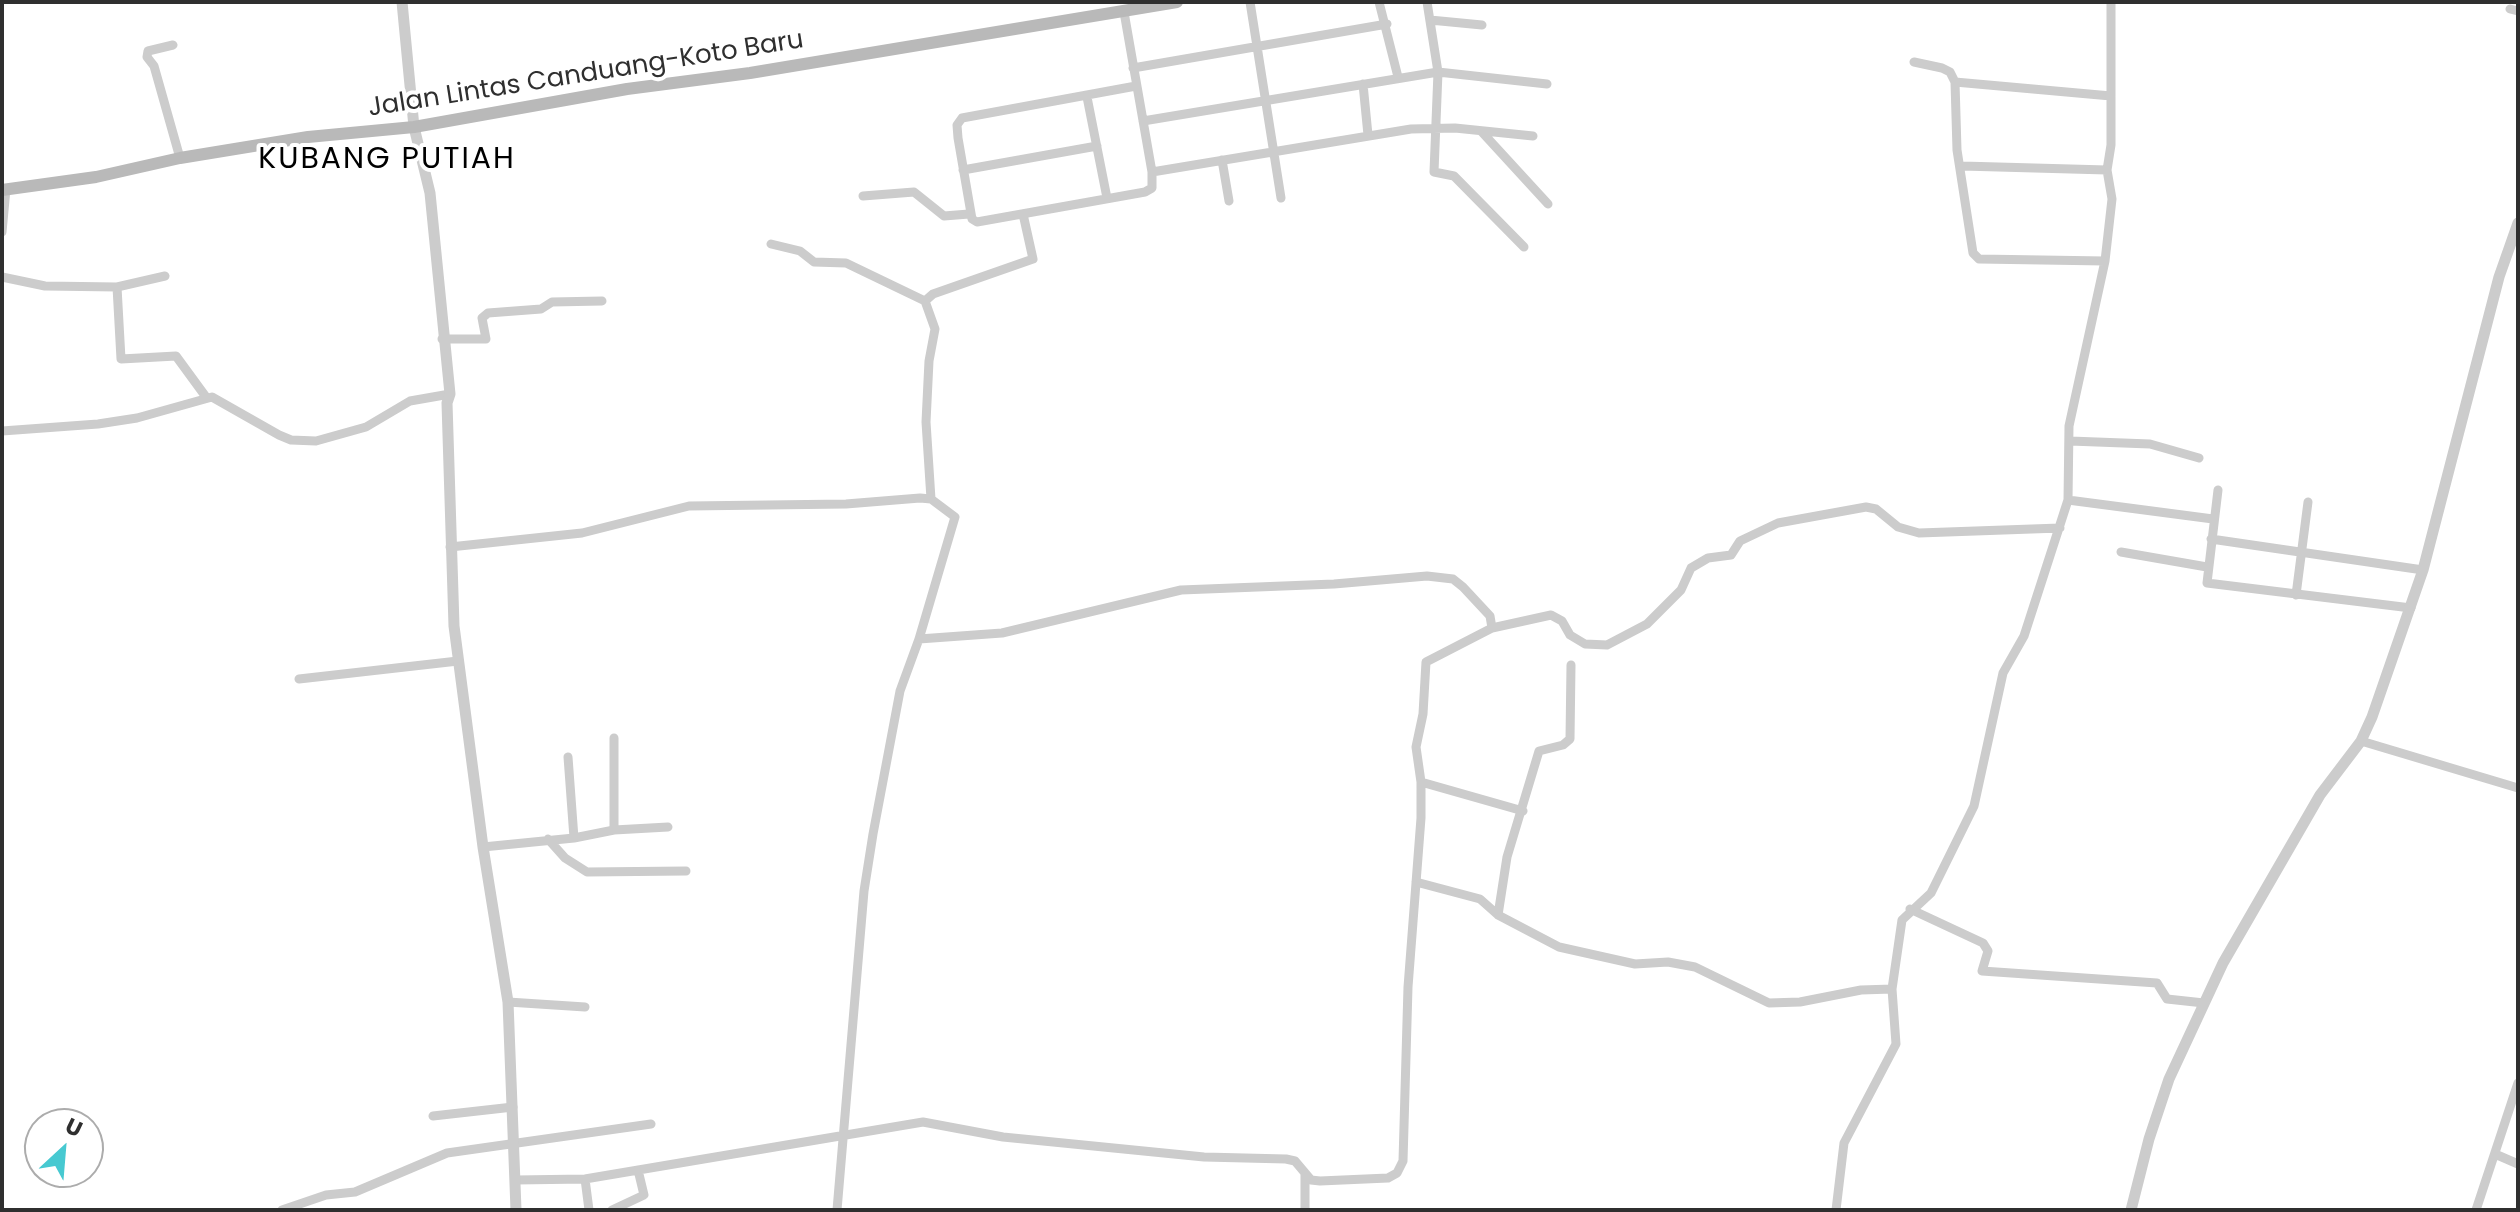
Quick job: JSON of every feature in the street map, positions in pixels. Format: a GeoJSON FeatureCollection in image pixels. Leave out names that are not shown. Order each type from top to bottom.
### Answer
{"type":"FeatureCollection","features":[{"type":"Feature","properties":{"kind":"main road","name":"Jalan Lintas Canduang-Koto Baru"},"geometry":{"type":"LineString","coordinates":[[4,190],[96,177],[180,158],[308,137],[414,127],[627,89],[750,73],[1177,2]]}},
{"type":"Feature","properties":{"kind":"street"},"geometry":{"type":"LineString","coordinates":[[402,2],[414,127],[430,193],[442,339],[450,394],[447,403],[450,547],[458,661],[508,1002],[516,1210]]}},
{"type":"Feature","properties":{"kind":"street"},"geometry":{"type":"LineString","coordinates":[[1250,2],[1281,198]]}},
{"type":"Feature","properties":{"kind":"street"},"geometry":{"type":"LineString","coordinates":[[1379,2],[1398,77]]}},
{"type":"Feature","properties":{"kind":"street"},"geometry":{"type":"LineString","coordinates":[[1427,2],[1438,72],[1436,175],[1454,176],[1524,247]]}},
{"type":"Feature","properties":{"kind":"street"},"geometry":{"type":"LineString","coordinates":[[1836,1210],[1844,1143],[1896,1044],[1892,989],[1900,928],[1910,909],[1931,893],[1974,806],[2003,673],[2024,636],[2068,500],[2069,426],[2105,261],[2112,199],[2107,170],[2111,2]]}},
{"type":"Feature","properties":{"kind":"street"},"geometry":{"type":"LineString","coordinates":[[1124,12],[1154,185],[1149,191],[977,222],[969,214],[957,125],[962,118],[1136,86]]}},
{"type":"Feature","properties":{"kind":"street"},"geometry":{"type":"LineString","coordinates":[[1430,20],[1482,25]]}},
{"type":"Feature","properties":{"kind":"street"},"geometry":{"type":"LineString","coordinates":[[1133,68],[1387,24]]}},
{"type":"Feature","properties":{"kind":"street"},"geometry":{"type":"LineString","coordinates":[[173,45],[148,51],[147,57],[154,66],[180,158]]}},
{"type":"Feature","properties":{"kind":"street"},"geometry":{"type":"LineString","coordinates":[[1914,62],[1942,68],[1950,72],[1955,82],[1957,150],[1962,166],[1973,253],[1979,259],[2105,261]]}},
{"type":"Feature","properties":{"kind":"street"},"geometry":{"type":"LineString","coordinates":[[1143,121],[1438,72],[1547,84]]}},
{"type":"Feature","properties":{"kind":"street"},"geometry":{"type":"LineString","coordinates":[[1955,82],[2111,96]]}},
{"type":"Feature","properties":{"kind":"street"},"geometry":{"type":"LineString","coordinates":[[1363,84],[1368,135]]}},
{"type":"Feature","properties":{"kind":"street"},"geometry":{"type":"LineString","coordinates":[[1087,97],[1107,198]]}},
{"type":"Feature","properties":{"kind":"street"},"geometry":{"type":"LineString","coordinates":[[1152,172],[1368,135],[1439,127],[1533,136]]}},
{"type":"Feature","properties":{"kind":"street"},"geometry":{"type":"LineString","coordinates":[[1481,131],[1548,204]]}},
{"type":"Feature","properties":{"kind":"street"},"geometry":{"type":"LineString","coordinates":[[963,170],[1097,146]]}},
{"type":"Feature","properties":{"kind":"street"},"geometry":{"type":"LineString","coordinates":[[1222,160],[1229,201]]}},
{"type":"Feature","properties":{"kind":"street"},"geometry":{"type":"LineString","coordinates":[[1962,166],[2107,170]]}},
{"type":"Feature","properties":{"kind":"street"},"geometry":{"type":"LineString","coordinates":[[2,232],[4,190]]}},
{"type":"Feature","properties":{"kind":"street"},"geometry":{"type":"LineString","coordinates":[[863,196],[914,192],[944,216],[969,214]]}},
{"type":"Feature","properties":{"kind":"street"},"geometry":{"type":"LineString","coordinates":[[925,301],[933,294],[1033,259],[1023,214]]}},
{"type":"Feature","properties":{"kind":"street"},"geometry":{"type":"LineString","coordinates":[[2131,1210],[2149,1139],[2169,1079],[2204,1003],[2248,916],[2320,795],[2361,741],[2423,570],[2499,277],[2518,223]]}},
{"type":"Feature","properties":{"kind":"street"},"geometry":{"type":"LineString","coordinates":[[771,244],[800,251],[814,262],[846,263],[906,289],[925,301],[935,329],[929,361],[926,422],[931,499]]}},
{"type":"Feature","properties":{"kind":"street"},"geometry":{"type":"LineString","coordinates":[[2,277],[45,286],[117,287],[165,276]]}},
{"type":"Feature","properties":{"kind":"street"},"geometry":{"type":"LineString","coordinates":[[117,287],[121,359],[176,356],[206,397]]}},
{"type":"Feature","properties":{"kind":"street"},"geometry":{"type":"LineString","coordinates":[[442,339],[486,339],[482,318],[488,313],[541,309],[552,302],[602,301]]}},
{"type":"Feature","properties":{"kind":"street"},"geometry":{"type":"LineString","coordinates":[[2,431],[124,420],[206,397],[219,400],[279,435],[302,441],[366,427],[410,401],[450,394]]}},
{"type":"Feature","properties":{"kind":"street"},"geometry":{"type":"LineString","coordinates":[[2070,441],[2150,444],[2199,458]]}},
{"type":"Feature","properties":{"kind":"street"},"geometry":{"type":"LineString","coordinates":[[2218,490],[2207,583],[2411,608]]}},
{"type":"Feature","properties":{"kind":"street"},"geometry":{"type":"LineString","coordinates":[[450,547],[582,533],[689,506],[931,499],[955,517],[919,639],[900,691],[866,877],[837,1210]]}},
{"type":"Feature","properties":{"kind":"street"},"geometry":{"type":"LineString","coordinates":[[2068,500],[2213,519]]}},
{"type":"Feature","properties":{"kind":"street"},"geometry":{"type":"LineString","coordinates":[[2296,595],[2308,502]]}},
{"type":"Feature","properties":{"kind":"street"},"geometry":{"type":"LineString","coordinates":[[516,1180],[585,1179],[923,1122],[1003,1137],[1204,1157],[1286,1159],[1295,1161],[1305,1174],[1320,1181],[1388,1178],[1397,1173],[1403,1161],[1408,987],[1421,782],[1416,747],[1423,714],[1426,662],[1492,628],[1551,615],[1562,621],[1570,635],[1585,644],[1607,645],[1647,624],[1681,590],[1691,568],[1708,558],[1731,555],[1740,541],[1778,523],[1866,507],[1876,509],[1898,527],[1919,533],[2060,528]]}},
{"type":"Feature","properties":{"kind":"street"},"geometry":{"type":"LineString","coordinates":[[2211,539],[2423,570]]}},
{"type":"Feature","properties":{"kind":"street"},"geometry":{"type":"LineString","coordinates":[[2121,552],[2207,567]]}},
{"type":"Feature","properties":{"kind":"street"},"geometry":{"type":"LineString","coordinates":[[919,639],[1002,633],[1181,590],[1427,576],[1453,579],[1490,616],[1492,628]]}},
{"type":"Feature","properties":{"kind":"street"},"geometry":{"type":"LineString","coordinates":[[299,679],[458,661]]}},
{"type":"Feature","properties":{"kind":"street"},"geometry":{"type":"LineString","coordinates":[[1498,915],[1507,857],[1539,751],[1563,745],[1570,739],[1571,665]]}},
{"type":"Feature","properties":{"kind":"street"},"geometry":{"type":"LineString","coordinates":[[614,738],[614,830]]}},
{"type":"Feature","properties":{"kind":"street"},"geometry":{"type":"LineString","coordinates":[[2361,741],[2518,788]]}},
{"type":"Feature","properties":{"kind":"street"},"geometry":{"type":"LineString","coordinates":[[568,757],[574,838]]}},
{"type":"Feature","properties":{"kind":"street"},"geometry":{"type":"LineString","coordinates":[[1421,782],[1523,811]]}},
{"type":"Feature","properties":{"kind":"street"},"geometry":{"type":"LineString","coordinates":[[483,847],[574,838],[614,830],[668,827]]}},
{"type":"Feature","properties":{"kind":"street"},"geometry":{"type":"LineString","coordinates":[[548,839],[577,867],[598,875],[686,871]]}},
{"type":"Feature","properties":{"kind":"street"},"geometry":{"type":"LineString","coordinates":[[1416,882],[1480,899],[1498,915],[1559,947],[1635,964],[1668,962],[1695,967],[1769,1003],[1800,1002],[1861,990],[1892,989]]}},
{"type":"Feature","properties":{"kind":"street"},"geometry":{"type":"LineString","coordinates":[[1910,909],[1983,943],[1988,951],[1982,971],[2157,983],[2167,999],[2204,1003]]}},
{"type":"Feature","properties":{"kind":"street"},"geometry":{"type":"LineString","coordinates":[[508,1002],[585,1007]]}},
{"type":"Feature","properties":{"kind":"street"},"geometry":{"type":"LineString","coordinates":[[2476,1210],[2518,1083]]}},
{"type":"Feature","properties":{"kind":"street"},"geometry":{"type":"LineString","coordinates":[[433,1116],[513,1107]]}},
{"type":"Feature","properties":{"kind":"street"},"geometry":{"type":"LineString","coordinates":[[282,1210],[326,1195],[355,1192],[447,1153],[651,1124]]}},
{"type":"Feature","properties":{"kind":"street"},"geometry":{"type":"LineString","coordinates":[[2495,1154],[2518,1164]]}},
{"type":"Feature","properties":{"kind":"street"},"geometry":{"type":"LineString","coordinates":[[612,1210],[644,1195],[638,1170]]}},
{"type":"Feature","properties":{"kind":"street"},"geometry":{"type":"LineString","coordinates":[[1305,1174],[1305,1210]]}},
{"type":"Feature","properties":{"kind":"street"},"geometry":{"type":"LineString","coordinates":[[585,1179],[589,1210]]}},
{"type":"Feature","properties":{"kind":"district","name":"KUBANG PUTIAH"},"geometry":{"type":"Point","coordinates":[387,160]}}]}
